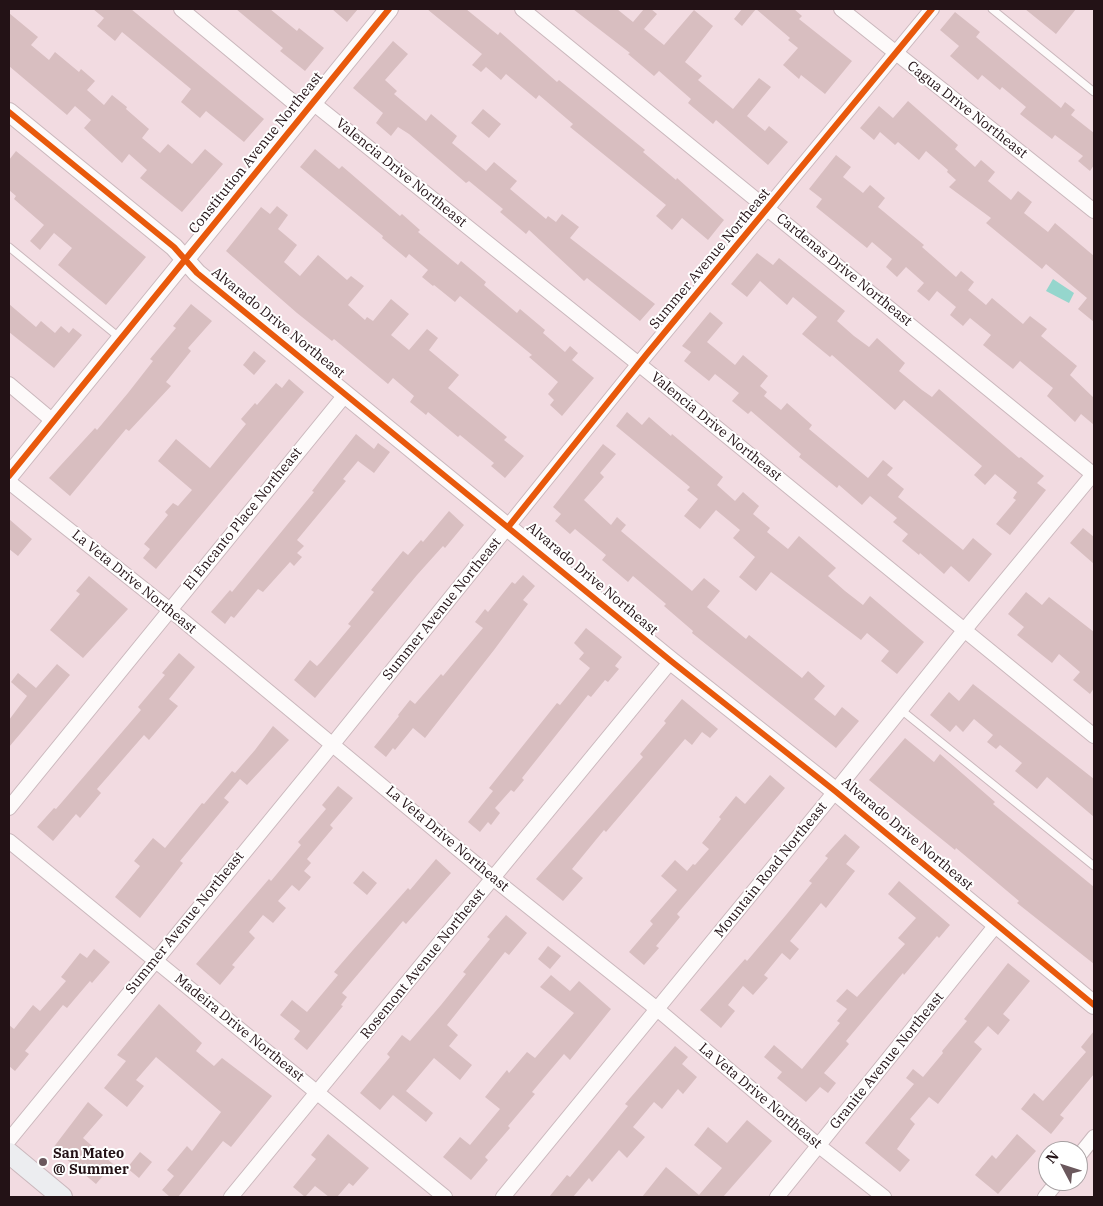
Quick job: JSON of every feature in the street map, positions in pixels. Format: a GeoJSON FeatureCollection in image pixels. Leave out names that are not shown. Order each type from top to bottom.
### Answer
{"type":"FeatureCollection","features":[{"type":"Feature","properties":{"kind":"main road"},"geometry":{"type":"LineString","coordinates":[[9,1153],[62,1197]]}},
{"type":"Feature","properties":{"kind":"street","name":"Valencia Drive Northeast"},"geometry":{"type":"LineString","coordinates":[[181,9],[639,364],[1094,736]]}},
{"type":"Feature","properties":{"kind":"street","name":"Constitution Avenue Northeast"},"geometry":{"type":"LineString","coordinates":[[9,476],[389,9]]}},
{"type":"Feature","properties":{"kind":"street","name":"Cardenas Drive Northeast"},"geometry":{"type":"LineString","coordinates":[[522,9],[1094,474]]}},
{"type":"Feature","properties":{"kind":"street","name":"Cagua Drive Northeast"},"geometry":{"type":"LineString","coordinates":[[841,9],[1094,211]]}},
{"type":"Feature","properties":{"kind":"street","name":"Summer Avenue Northeast"},"geometry":{"type":"LineString","coordinates":[[9,1140],[639,364],[932,9]]}},
{"type":"Feature","properties":{"kind":"street","name":"Alvarado Drive Northeast"},"geometry":{"type":"LineString","coordinates":[[9,112],[186,258],[197,272],[345,395],[509,526],[671,661],[835,791],[1094,1005]]}},
{"type":"Feature","properties":{"kind":"street"},"geometry":{"type":"LineString","coordinates":[[9,384],[54,421]]}},
{"type":"Feature","properties":{"kind":"street","name":"El Encanto Place Northeast"},"geometry":{"type":"LineString","coordinates":[[9,808],[345,395]]}},
{"type":"Feature","properties":{"kind":"street","name":"Mountain Road Northeast"},"geometry":{"type":"LineString","coordinates":[[503,1197],[835,791],[964,629],[1094,474]]}},
{"type":"Feature","properties":{"kind":"street","name":"La Veta Drive Northeast"},"geometry":{"type":"LineString","coordinates":[[9,482],[169,609],[494,879],[657,1009],[819,1146],[884,1197]]}},
{"type":"Feature","properties":{"kind":"street","name":"Rosemont Avenue Northeast"},"geometry":{"type":"LineString","coordinates":[[231,1197],[494,879],[671,661]]}},
{"type":"Feature","properties":{"kind":"street","name":"Madeira Drive Northeast"},"geometry":{"type":"LineString","coordinates":[[9,841],[445,1197]]}},
{"type":"Feature","properties":{"kind":"street","name":"Granite Avenue Northeast"},"geometry":{"type":"LineString","coordinates":[[777,1197],[996,925]]}},
{"type":"Feature","properties":{"kind":"lane"},"geometry":{"type":"LineString","coordinates":[[992,9],[1094,92]]}},
{"type":"Feature","properties":{"kind":"lane"},"geometry":{"type":"LineString","coordinates":[[9,247],[120,338]]}},
{"type":"Feature","properties":{"kind":"lane"},"geometry":{"type":"LineString","coordinates":[[900,709],[1094,866]]}},
{"type":"Feature","properties":{"kind":"shaded area"},"geometry":{"type":"Polygon","coordinates":[[[1053,279],[1074,293],[1069,303],[1046,291],[1053,279]]]}},
{"type":"Feature","properties":{"kind":"building"},"geometry":{"type":"Polygon","coordinates":[[[93,9],[131,9],[264,119],[244,142],[206,111],[200,118],[181,102],[191,89],[122,32],[115,41],[97,26],[104,18],[93,9]]]}},
{"type":"Feature","properties":{"kind":"building"},"geometry":{"type":"Polygon","coordinates":[[[236,9],[270,9],[297,31],[299,28],[324,48],[305,71],[280,51],[283,48],[236,9]]]}},
{"type":"Feature","properties":{"kind":"building"},"geometry":{"type":"Polygon","coordinates":[[[332,9],[358,9],[347,22],[332,9]]]}},
{"type":"Feature","properties":{"kind":"building"},"geometry":{"type":"Polygon","coordinates":[[[427,9],[466,9],[498,35],[500,32],[557,82],[559,80],[645,150],[643,152],[676,180],[677,178],[724,220],[708,240],[682,218],[672,230],[656,216],[666,205],[570,127],[573,124],[539,95],[536,99],[506,74],[501,80],[486,67],[481,72],[472,65],[482,54],[427,9]]]}},
{"type":"Feature","properties":{"kind":"building"},"geometry":{"type":"Polygon","coordinates":[[[573,9],[617,9],[633,22],[644,9],[651,9],[657,14],[644,29],[664,45],[694,10],[713,26],[685,62],[702,76],[698,80],[733,109],[759,78],[771,87],[747,116],[765,131],[769,126],[788,142],[768,165],[716,120],[713,124],[688,103],[691,99],[659,71],[654,76],[628,54],[630,53],[573,9]]]}},
{"type":"Feature","properties":{"kind":"building"},"geometry":{"type":"Polygon","coordinates":[[[742,9],[756,9],[742,26],[734,19],[742,9]]]}},
{"type":"Feature","properties":{"kind":"building"},"geometry":{"type":"Polygon","coordinates":[[[756,9],[794,9],[802,16],[799,19],[852,61],[825,94],[801,75],[799,79],[783,65],[798,48],[788,40],[790,38],[756,9]]]}},
{"type":"Feature","properties":{"kind":"building"},"geometry":{"type":"Polygon","coordinates":[[[1025,9],[1076,9],[1056,34],[1025,9]]]}},
{"type":"Feature","properties":{"kind":"building"},"geometry":{"type":"Polygon","coordinates":[[[955,12],[980,32],[976,37],[1061,108],[1065,102],[1075,110],[1071,115],[1094,133],[1094,165],[1090,171],[1078,161],[1083,156],[1055,135],[1052,139],[1020,114],[1026,107],[1002,87],[1000,90],[982,75],[978,80],[950,56],[959,46],[940,30],[955,12]]]}},
{"type":"Feature","properties":{"kind":"building"},"geometry":{"type":"Polygon","coordinates":[[[9,13],[38,37],[31,45],[49,60],[55,52],[79,72],[81,69],[95,81],[87,90],[104,105],[112,95],[127,107],[126,109],[149,129],[142,138],[160,153],[168,144],[192,164],[205,149],[223,164],[182,212],[140,178],[147,170],[129,154],[122,163],[84,128],[91,120],[75,106],[67,115],[9,66],[9,13]]]}},
{"type":"Feature","properties":{"kind":"building"},"geometry":{"type":"Polygon","coordinates":[[[393,41],[408,54],[385,80],[397,91],[394,94],[426,121],[431,114],[457,136],[452,143],[486,171],[494,162],[517,181],[510,189],[546,219],[548,216],[556,222],[562,214],[579,227],[570,238],[655,304],[640,321],[587,278],[584,281],[529,230],[526,234],[500,212],[503,209],[469,181],[466,183],[409,134],[398,127],[391,136],[376,123],[383,113],[353,88],[393,41]]]}},
{"type":"Feature","properties":{"kind":"building"},"geometry":{"type":"Polygon","coordinates":[[[908,101],[958,145],[955,149],[975,167],[981,160],[995,172],[988,181],[1011,200],[1018,191],[1032,202],[1024,213],[1048,232],[1055,223],[1094,256],[1094,322],[1078,309],[1087,298],[1046,264],[1042,269],[986,223],[991,218],[949,187],[956,180],[947,172],[948,170],[926,151],[919,160],[898,142],[895,145],[880,132],[874,140],[860,128],[879,106],[893,118],[908,101]]]}},
{"type":"Feature","properties":{"kind":"building"},"geometry":{"type":"Polygon","coordinates":[[[483,109],[501,124],[489,138],[471,123],[483,109]]]}},
{"type":"Feature","properties":{"kind":"building"},"geometry":{"type":"Polygon","coordinates":[[[315,149],[339,169],[342,166],[400,216],[402,214],[420,230],[418,232],[458,265],[461,261],[486,282],[484,285],[517,313],[520,309],[545,330],[543,333],[565,352],[570,346],[578,353],[572,360],[594,378],[562,416],[550,405],[554,400],[548,394],[558,382],[529,357],[532,355],[460,296],[455,302],[433,286],[422,277],[428,270],[409,254],[406,258],[382,238],[383,236],[300,167],[315,149]]]}},
{"type":"Feature","properties":{"kind":"building"},"geometry":{"type":"Polygon","coordinates":[[[16,151],[146,257],[106,305],[58,265],[72,248],[54,233],[40,250],[30,241],[44,225],[14,199],[16,196],[9,190],[9,160],[16,151]]]}},
{"type":"Feature","properties":{"kind":"building"},"geometry":{"type":"Polygon","coordinates":[[[836,155],[851,167],[843,177],[863,193],[870,185],[885,198],[878,207],[924,245],[922,247],[956,277],[961,271],[974,282],[968,290],[986,305],[992,298],[1023,324],[1030,316],[1047,329],[1041,336],[1077,366],[1070,375],[1094,398],[1094,425],[1081,414],[1075,422],[1047,396],[1053,388],[1020,361],[1013,369],[983,345],[991,335],[970,318],[963,326],[950,315],[956,307],[937,291],[929,301],[917,291],[924,283],[906,267],[897,277],[886,267],[892,259],[872,242],[867,248],[816,207],[822,199],[809,189],[836,155]]]}},
{"type":"Feature","properties":{"kind":"building"},"geometry":{"type":"Polygon","coordinates":[[[277,206],[288,215],[278,229],[297,245],[284,262],[300,276],[318,255],[347,280],[351,276],[364,286],[348,305],[365,320],[367,317],[373,321],[391,299],[409,314],[391,335],[409,350],[427,329],[438,338],[429,350],[459,375],[448,388],[507,437],[504,440],[524,456],[505,478],[491,466],[494,463],[460,435],[458,437],[428,412],[426,415],[410,402],[414,396],[393,378],[388,384],[334,339],[332,341],[297,313],[226,251],[261,207],[270,214],[277,206]]]}},
{"type":"Feature","properties":{"kind":"building"},"geometry":{"type":"Polygon","coordinates":[[[757,253],[773,265],[779,258],[845,311],[837,321],[854,336],[869,347],[877,338],[905,363],[899,371],[932,397],[939,389],[1019,458],[1021,457],[1044,476],[1037,483],[1046,490],[1010,535],[996,524],[1016,500],[1013,498],[1017,492],[995,474],[985,485],[974,475],[982,466],[904,400],[895,410],[832,355],[830,357],[802,334],[817,317],[793,297],[787,305],[760,281],[747,297],[731,284],[757,253]]]}},
{"type":"Feature","properties":{"kind":"building"},"geometry":{"type":"Polygon","coordinates":[[[9,304],[36,327],[41,321],[55,333],[61,326],[69,333],[73,328],[82,335],[54,368],[9,332],[9,304]]]}},
{"type":"Feature","properties":{"kind":"building"},"geometry":{"type":"Polygon","coordinates":[[[191,304],[212,321],[188,348],[191,351],[166,382],[171,386],[129,431],[126,429],[70,496],[49,478],[95,428],[97,430],[128,393],[153,361],[150,359],[176,328],[173,326],[191,304]]]}},
{"type":"Feature","properties":{"kind":"building"},"geometry":{"type":"Polygon","coordinates":[[[710,312],[723,323],[707,342],[735,365],[743,355],[768,376],[760,386],[767,392],[764,396],[781,410],[787,403],[812,425],[809,429],[868,478],[883,460],[893,468],[887,475],[904,489],[898,497],[963,550],[973,538],[992,554],[969,582],[951,566],[944,574],[920,553],[919,555],[902,541],[908,534],[893,522],[897,518],[870,496],[862,505],[839,485],[837,488],[799,457],[801,454],[751,411],[748,414],[732,401],[739,393],[715,374],[709,381],[684,361],[691,352],[682,346],[710,312]]]}},
{"type":"Feature","properties":{"kind":"building"},"geometry":{"type":"Polygon","coordinates":[[[254,351],[266,361],[254,375],[243,365],[254,351]]]}},
{"type":"Feature","properties":{"kind":"building"},"geometry":{"type":"Polygon","coordinates":[[[289,379],[304,392],[156,569],[143,558],[150,549],[144,544],[168,515],[165,512],[173,503],[178,506],[192,490],[158,461],[176,439],[210,468],[246,424],[241,419],[255,403],[257,405],[276,383],[282,388],[289,379]]]}},
{"type":"Feature","properties":{"kind":"building"},"geometry":{"type":"Polygon","coordinates":[[[627,412],[642,425],[649,417],[671,436],[672,434],[723,477],[717,485],[735,501],[743,492],[759,506],[753,514],[770,528],[767,532],[788,549],[799,536],[836,568],[828,576],[845,591],[863,605],[870,596],[924,642],[897,674],[881,661],[889,651],[867,633],[861,640],[771,572],[756,591],[739,577],[755,557],[733,538],[740,530],[716,510],[700,529],[684,516],[698,499],[687,490],[690,487],[616,426],[627,412]]]}},
{"type":"Feature","properties":{"kind":"building"},"geometry":{"type":"Polygon","coordinates":[[[356,434],[374,449],[378,443],[390,452],[374,473],[358,461],[343,479],[346,481],[297,540],[304,546],[297,553],[302,557],[294,566],[290,562],[263,592],[258,589],[234,618],[231,616],[225,624],[211,612],[230,590],[232,592],[314,492],[312,491],[356,434]]]}},
{"type":"Feature","properties":{"kind":"building"},"geometry":{"type":"Polygon","coordinates":[[[603,444],[616,454],[600,473],[604,477],[584,500],[611,525],[617,517],[626,525],[621,531],[692,591],[704,578],[720,591],[707,607],[746,639],[749,635],[802,678],[808,671],[825,686],[814,699],[835,716],[842,707],[859,721],[836,748],[692,633],[693,631],[664,606],[666,604],[633,576],[628,582],[602,560],[606,555],[575,529],[570,534],[555,521],[561,514],[553,507],[603,444]]]}},
{"type":"Feature","properties":{"kind":"building"},"geometry":{"type":"Polygon","coordinates":[[[449,511],[464,525],[445,548],[443,546],[417,575],[315,698],[294,680],[310,660],[317,666],[321,662],[351,626],[348,624],[374,592],[371,590],[403,551],[408,555],[421,540],[423,542],[449,511]]]}},
{"type":"Feature","properties":{"kind":"building"},"geometry":{"type":"Polygon","coordinates":[[[9,519],[32,539],[18,556],[9,549],[9,519]]]}},
{"type":"Feature","properties":{"kind":"building"},"geometry":{"type":"Polygon","coordinates":[[[1083,528],[1094,537],[1094,564],[1070,543],[1083,528]]]}},
{"type":"Feature","properties":{"kind":"building"},"geometry":{"type":"Polygon","coordinates":[[[523,575],[535,586],[523,600],[528,604],[494,650],[425,738],[413,728],[395,750],[393,748],[386,757],[374,747],[398,715],[410,700],[415,704],[441,674],[443,676],[483,628],[475,622],[485,609],[488,612],[512,582],[515,584],[523,575]]]}},
{"type":"Feature","properties":{"kind":"building"},"geometry":{"type":"Polygon","coordinates":[[[89,576],[128,609],[83,658],[50,630],[80,594],[76,591],[89,576]]]}},
{"type":"Feature","properties":{"kind":"building"},"geometry":{"type":"Polygon","coordinates":[[[1026,592],[1042,605],[1049,597],[1094,632],[1094,688],[1090,694],[1073,680],[1080,672],[1059,654],[1052,663],[1017,635],[1024,627],[1008,614],[1026,592]]]}},
{"type":"Feature","properties":{"kind":"building"},"geometry":{"type":"Polygon","coordinates":[[[586,628],[622,657],[615,666],[619,669],[608,682],[605,680],[591,697],[588,695],[522,778],[524,780],[514,792],[511,790],[495,808],[500,813],[491,825],[488,822],[480,832],[468,822],[493,791],[489,788],[557,703],[560,705],[590,668],[579,659],[584,653],[574,643],[586,628]]]}},
{"type":"Feature","properties":{"kind":"building"},"geometry":{"type":"Polygon","coordinates":[[[179,653],[195,667],[169,699],[178,706],[149,740],[144,735],[97,789],[101,793],[80,818],[76,814],[53,841],[37,827],[54,808],[56,809],[141,710],[138,707],[165,675],[162,673],[179,653]]]}},
{"type":"Feature","properties":{"kind":"building"},"geometry":{"type":"Polygon","coordinates":[[[57,664],[70,675],[9,747],[9,720],[27,696],[11,682],[18,673],[36,688],[57,664]]]}},
{"type":"Feature","properties":{"kind":"building"},"geometry":{"type":"Polygon","coordinates":[[[973,684],[1094,779],[1094,817],[1047,777],[1037,789],[1015,771],[1022,763],[1000,745],[996,749],[987,742],[993,735],[974,719],[963,732],[956,725],[950,732],[930,715],[949,692],[959,701],[973,684]]]}},
{"type":"Feature","properties":{"kind":"building"},"geometry":{"type":"Polygon","coordinates":[[[682,699],[718,729],[710,738],[702,732],[692,745],[685,739],[572,869],[583,878],[563,901],[536,879],[643,757],[640,754],[666,723],[664,721],[682,699]]]}},
{"type":"Feature","properties":{"kind":"building"},"geometry":{"type":"Polygon","coordinates":[[[273,726],[289,740],[247,785],[240,779],[224,798],[229,802],[180,861],[183,863],[140,918],[115,897],[140,866],[134,861],[153,838],[165,848],[202,803],[204,804],[232,771],[235,773],[273,726]]]}},
{"type":"Feature","properties":{"kind":"building"},"geometry":{"type":"Polygon","coordinates":[[[905,738],[934,762],[940,754],[995,802],[993,804],[1094,887],[1094,964],[1017,903],[1019,901],[956,848],[955,850],[869,780],[905,738]]]}},
{"type":"Feature","properties":{"kind":"building"},"geometry":{"type":"Polygon","coordinates":[[[770,775],[785,788],[677,914],[680,917],[656,946],[659,948],[644,965],[629,952],[653,924],[650,921],[677,890],[661,876],[675,860],[687,871],[693,864],[695,865],[709,849],[702,843],[736,796],[745,804],[770,775]]]}},
{"type":"Feature","properties":{"kind":"building"},"geometry":{"type":"Polygon","coordinates":[[[338,786],[353,798],[330,825],[333,828],[307,859],[311,863],[304,871],[311,877],[299,891],[292,885],[278,901],[286,908],[273,923],[263,915],[249,932],[255,938],[232,965],[235,967],[220,985],[196,964],[301,845],[298,842],[326,809],[322,805],[338,786]]]}},
{"type":"Feature","properties":{"kind":"building"},"geometry":{"type":"Polygon","coordinates":[[[845,834],[860,847],[846,864],[855,871],[826,908],[821,903],[790,941],[799,949],[790,960],[782,953],[764,975],[768,978],[753,995],[743,986],[728,1005],[735,1011],[721,1028],[700,1010],[745,959],[747,961],[786,915],[812,883],[809,881],[828,858],[825,856],[845,834]]]}},
{"type":"Feature","properties":{"kind":"building"},"geometry":{"type":"Polygon","coordinates":[[[436,859],[451,873],[406,924],[403,921],[342,993],[347,997],[341,1005],[343,1006],[307,1050],[294,1039],[300,1031],[280,1015],[292,1000],[307,1012],[338,975],[334,972],[436,859]]]}},
{"type":"Feature","properties":{"kind":"building"},"geometry":{"type":"Polygon","coordinates":[[[363,871],[377,883],[367,895],[353,883],[363,871]]]}},
{"type":"Feature","properties":{"kind":"building"},"geometry":{"type":"Polygon","coordinates":[[[899,881],[950,925],[939,938],[937,936],[904,975],[903,973],[846,1041],[849,1044],[824,1073],[836,1083],[828,1093],[820,1087],[806,1102],[777,1078],[782,1072],[764,1057],[774,1045],[802,1069],[840,1023],[837,1021],[847,1009],[836,1001],[847,989],[857,997],[905,944],[898,938],[916,918],[888,894],[899,881]]]}},
{"type":"Feature","properties":{"kind":"building"},"geometry":{"type":"Polygon","coordinates":[[[506,915],[527,933],[509,955],[505,952],[447,1025],[458,1035],[449,1046],[472,1065],[460,1080],[434,1058],[406,1091],[433,1113],[426,1122],[393,1095],[380,1110],[360,1093],[390,1057],[387,1054],[402,1035],[410,1041],[441,1005],[466,974],[463,972],[490,939],[487,937],[506,915]]]}},
{"type":"Feature","properties":{"kind":"building"},"geometry":{"type":"Polygon","coordinates":[[[548,946],[561,956],[550,969],[538,959],[548,946]]]}},
{"type":"Feature","properties":{"kind":"building"},"geometry":{"type":"Polygon","coordinates":[[[94,949],[110,962],[92,983],[90,981],[67,1008],[63,1005],[25,1051],[29,1054],[15,1071],[9,1066],[9,1025],[14,1029],[33,1005],[40,1011],[66,981],[61,977],[80,953],[87,958],[94,949]]]}},
{"type":"Feature","properties":{"kind":"building"},"geometry":{"type":"Polygon","coordinates":[[[1008,963],[1030,981],[1003,1014],[1010,1020],[998,1035],[988,1026],[974,1042],[982,1049],[938,1104],[929,1097],[910,1119],[915,1124],[897,1149],[910,1160],[900,1172],[865,1143],[914,1084],[906,1078],[913,1069],[923,1077],[967,1021],[964,1019],[1008,963]]]}},
{"type":"Feature","properties":{"kind":"building"},"geometry":{"type":"Polygon","coordinates":[[[551,975],[570,991],[579,981],[611,1009],[570,1060],[564,1054],[532,1092],[535,1094],[508,1126],[510,1128],[485,1157],[488,1160],[471,1180],[443,1157],[460,1137],[470,1145],[500,1109],[485,1097],[507,1070],[509,1073],[527,1052],[535,1058],[574,1013],[540,987],[551,975]]]}},
{"type":"Feature","properties":{"kind":"building"},"geometry":{"type":"Polygon","coordinates":[[[159,1004],[202,1043],[196,1051],[214,1066],[222,1058],[272,1096],[231,1147],[223,1141],[178,1197],[170,1197],[162,1190],[174,1176],[167,1170],[187,1146],[192,1151],[221,1112],[156,1057],[136,1080],[144,1086],[127,1107],[104,1088],[126,1061],[117,1055],[159,1004]]]}},
{"type":"Feature","properties":{"kind":"building"},"geometry":{"type":"Polygon","coordinates":[[[1094,1031],[1094,1074],[1060,1115],[1064,1118],[1051,1134],[1021,1109],[1034,1093],[1043,1101],[1086,1052],[1081,1047],[1094,1031]]]}},
{"type":"Feature","properties":{"kind":"building"},"geometry":{"type":"Polygon","coordinates":[[[675,1046],[688,1057],[682,1064],[697,1077],[683,1094],[678,1089],[662,1109],[654,1102],[633,1127],[645,1137],[627,1158],[619,1150],[592,1182],[589,1178],[573,1197],[549,1197],[567,1175],[570,1177],[628,1106],[625,1104],[675,1046]]]}},
{"type":"Feature","properties":{"kind":"building"},"geometry":{"type":"Polygon","coordinates":[[[88,1102],[103,1115],[83,1138],[113,1164],[96,1184],[53,1148],[88,1102]]]}},
{"type":"Feature","properties":{"kind":"building"},"geometry":{"type":"Polygon","coordinates":[[[747,1120],[772,1141],[723,1197],[642,1197],[666,1167],[699,1195],[722,1168],[694,1145],[708,1127],[727,1143],[747,1120]]]}},
{"type":"Feature","properties":{"kind":"building"},"geometry":{"type":"Polygon","coordinates":[[[328,1134],[369,1168],[353,1186],[349,1183],[337,1197],[329,1197],[315,1186],[305,1197],[293,1187],[316,1159],[311,1155],[328,1134]]]}},
{"type":"Feature","properties":{"kind":"building"},"geometry":{"type":"Polygon","coordinates":[[[1017,1134],[1036,1151],[998,1194],[975,1175],[992,1155],[996,1159],[1017,1134]]]}},
{"type":"Feature","properties":{"kind":"building"},"geometry":{"type":"Polygon","coordinates":[[[140,1152],[152,1162],[139,1178],[127,1168],[140,1152]]]}},
{"type":"Feature","properties":{"kind":"cycle path"},"geometry":{"type":"LineString","coordinates":[[9,476],[389,9]]}},
{"type":"Feature","properties":{"kind":"cycle path"},"geometry":{"type":"LineString","coordinates":[[509,526],[646,355],[932,9]]}},
{"type":"Feature","properties":{"kind":"cycle path"},"geometry":{"type":"LineString","coordinates":[[9,112],[174,247],[197,273],[671,661],[835,791],[1094,1005]]}},
{"type":"Feature","properties":{"kind":"place","name":"San Mateo @ Summer"},"geometry":{"type":"Point","coordinates":[43,1162]}}]}
